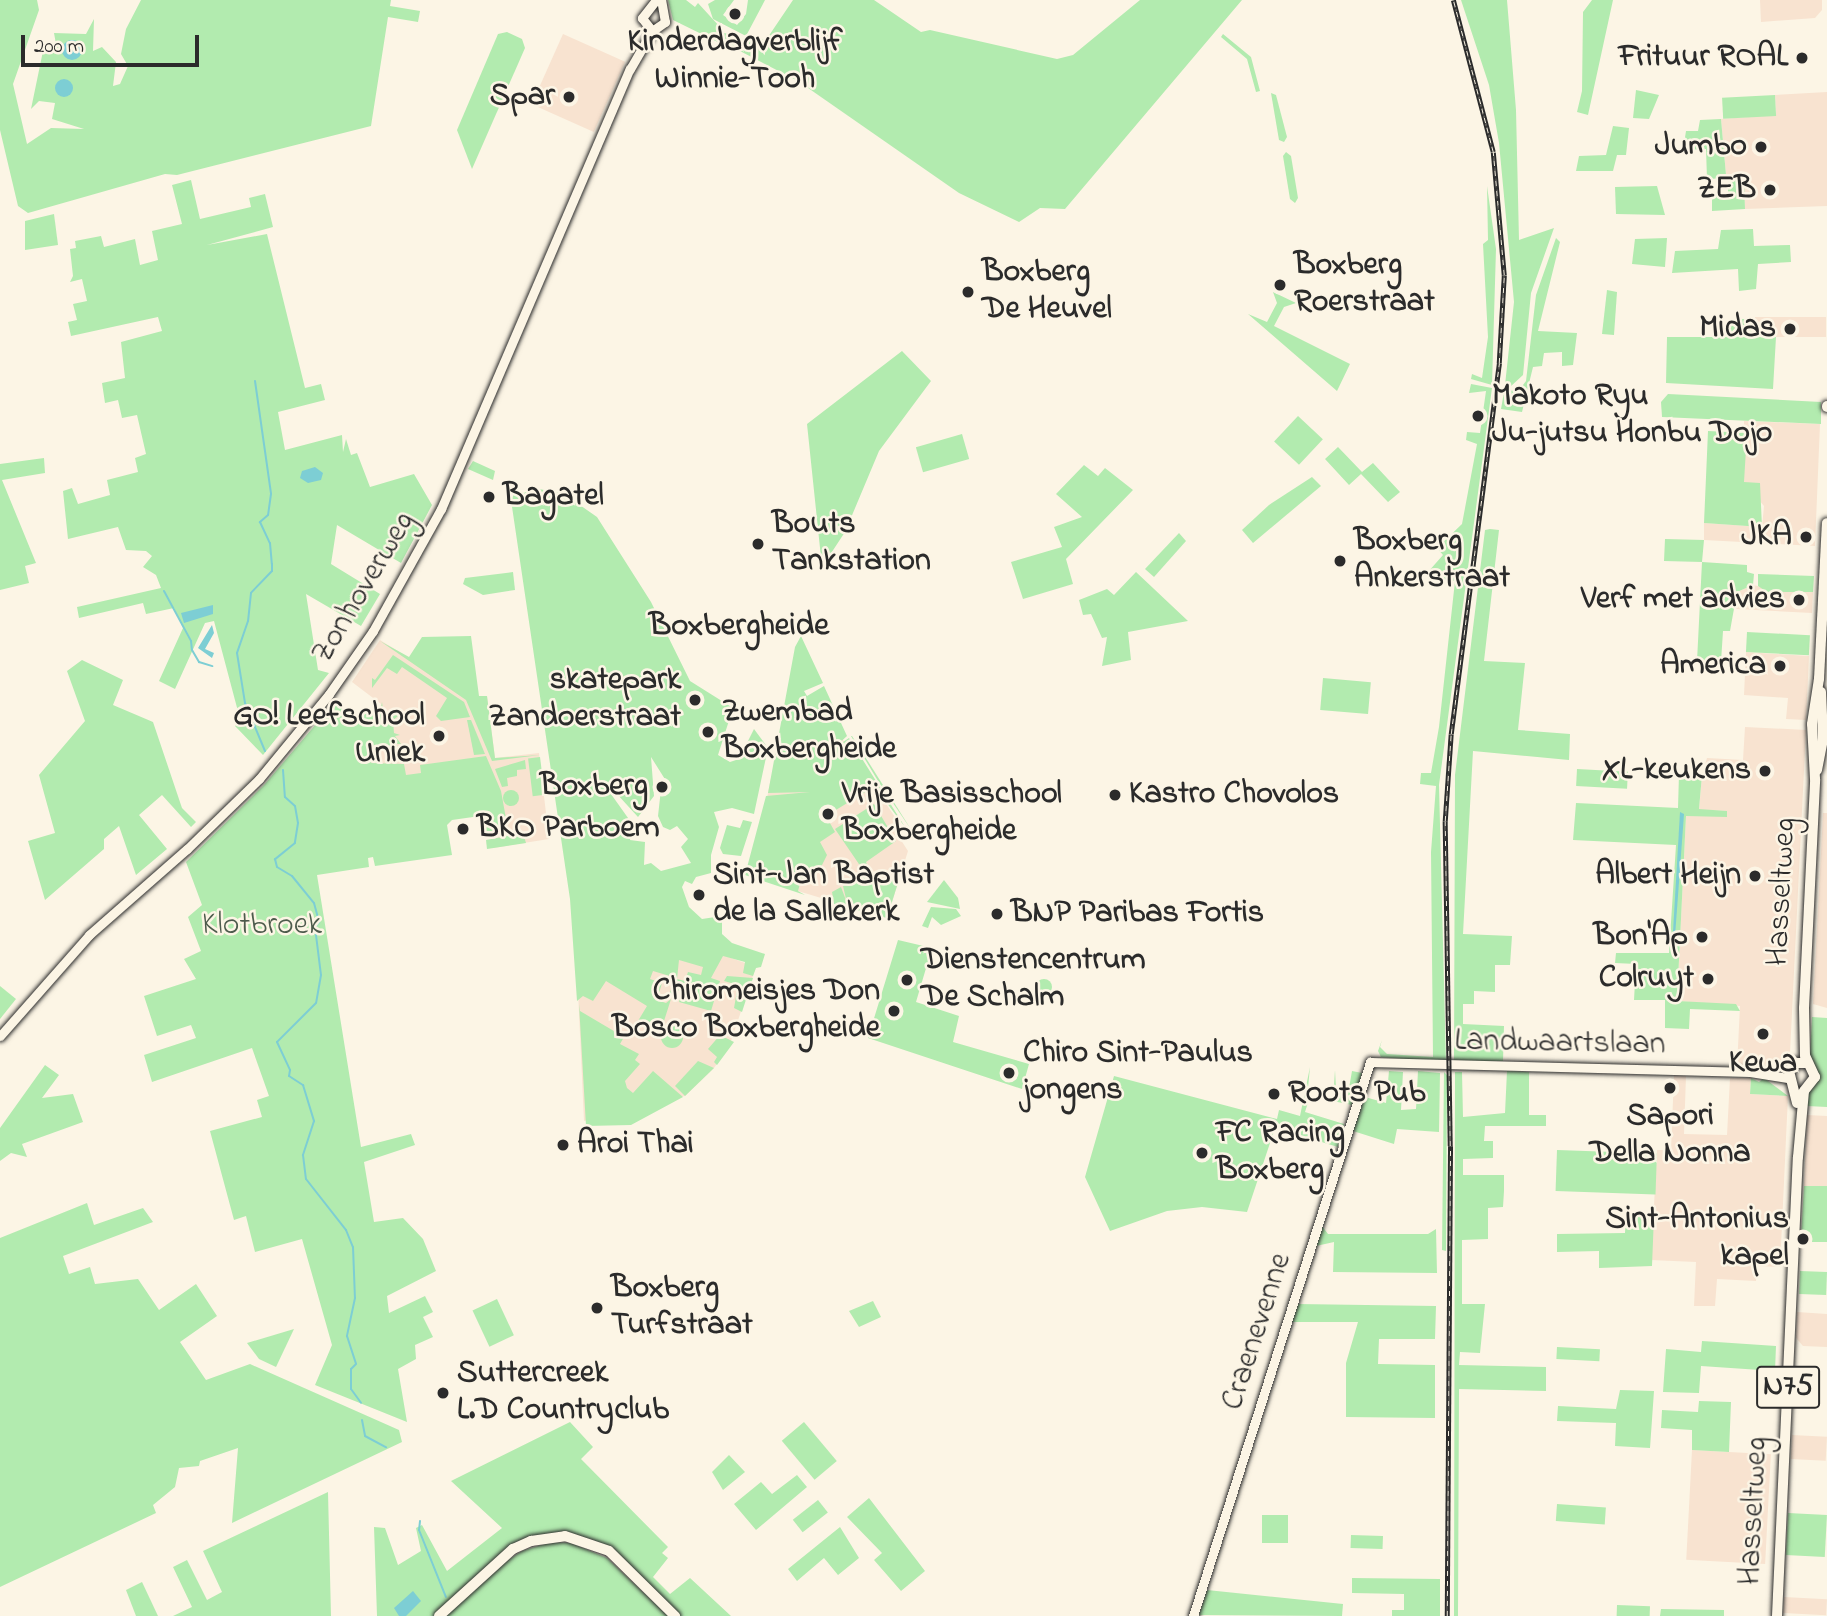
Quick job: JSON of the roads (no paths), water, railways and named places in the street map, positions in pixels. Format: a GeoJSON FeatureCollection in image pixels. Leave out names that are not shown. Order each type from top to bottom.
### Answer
{"type":"FeatureCollection","features":[{"type":"Feature","properties":{"kind":"main road","name":"Hasseltweg"},"geometry":{"type":"LineString","coordinates":[[1777,1616],[1798,1157],[1797,1074],[1804,1008],[1827,523]]}},
{"type":"Feature","properties":{"kind":"main road"},"geometry":{"type":"LineString","coordinates":[[439,1616],[513,1549],[531,1541],[565,1536],[609,1551],[676,1616]]}},
{"type":"Feature","properties":{"kind":"street"},"geometry":{"type":"LineString","coordinates":[[657,4],[665,23],[649,29],[643,15],[657,4]]}},
{"type":"Feature","properties":{"kind":"street","name":"Zonhoverweg"},"geometry":{"type":"LineString","coordinates":[[0,1036],[89,935],[187,849],[259,779],[330,694],[373,631],[444,502],[649,29]]}},
{"type":"Feature","properties":{"kind":"street","name":"Landwaartslaan"},"geometry":{"type":"LineString","coordinates":[[1370,1062],[1797,1074]]}},
{"type":"Feature","properties":{"kind":"street","name":"Craenevenne"},"geometry":{"type":"LineString","coordinates":[[1193,1616],[1370,1062]]}},
{"type":"Feature","properties":{"kind":"water"},"geometry":{"type":"Polygon","coordinates":[[[72,40],[79,43],[82,50],[79,57],[72,60],[65,57],[62,50],[65,43],[72,40]]]}},
{"type":"Feature","properties":{"kind":"water"},"geometry":{"type":"Polygon","coordinates":[[[64,79],[70,82],[73,88],[70,94],[64,97],[58,94],[55,88],[58,82],[64,79]]]}},
{"type":"Feature","properties":{"kind":"water"},"geometry":{"type":"Polygon","coordinates":[[[315,467],[323,473],[321,480],[308,483],[300,478],[302,471],[315,467]]]}},
{"type":"Feature","properties":{"kind":"water"},"geometry":{"type":"Polygon","coordinates":[[[213,605],[213,614],[184,623],[181,613],[213,605]]]}},
{"type":"Feature","properties":{"kind":"water"},"geometry":{"type":"Polygon","coordinates":[[[212,625],[214,633],[205,649],[214,653],[212,658],[198,648],[212,625]]]}},
{"type":"Feature","properties":{"kind":"water"},"geometry":{"type":"Polygon","coordinates":[[[1680,812],[1684,814],[1674,950],[1672,949],[1680,812]]]}},
{"type":"Feature","properties":{"kind":"water"},"geometry":{"type":"Polygon","coordinates":[[[413,1591],[421,1601],[406,1616],[399,1616],[394,1608],[413,1591]]]}},
{"type":"Feature","properties":{"kind":"waterway"},"geometry":{"type":"LineString","coordinates":[[255,381],[271,494],[268,515],[260,522],[270,543],[272,571],[251,593],[248,621],[237,653],[245,703],[265,751]]}},
{"type":"Feature","properties":{"kind":"waterway"},"geometry":{"type":"LineString","coordinates":[[164,591],[191,641],[192,650],[199,662],[212,666]]}},
{"type":"Feature","properties":{"kind":"waterway"},"geometry":{"type":"LineString","coordinates":[[283,770],[285,797],[295,806],[298,823],[295,843],[275,859],[277,867],[292,876],[314,903],[319,922],[315,927],[321,975],[316,1003],[277,1042],[290,1070],[289,1076],[303,1085],[314,1121],[303,1155],[306,1179],[346,1230],[353,1247],[355,1298],[347,1336],[356,1364],[351,1369],[351,1389],[361,1403]]}},
{"type":"Feature","properties":{"kind":"waterway"},"geometry":{"type":"LineString","coordinates":[[362,1420],[365,1436],[386,1447]]}},
{"type":"Feature","properties":{"kind":"waterway"},"geometry":{"type":"LineString","coordinates":[[420,1521],[419,1530],[446,1597]]}},
{"type":"Feature","properties":{"kind":"railway"},"geometry":{"type":"LineString","coordinates":[[1447,1616],[1450,1146],[1445,821],[1451,734],[1499,363],[1504,275],[1493,152],[1453,0]]}},
{"type":"Feature","properties":{"kind":"place","name":"Kinderdagverblijf Winnie-Tooh"},"geometry":{"type":"Point","coordinates":[735,14]}},
{"type":"Feature","properties":{"kind":"place","name":"Frituur ROAL"},"geometry":{"type":"Point","coordinates":[1802,58]}},
{"type":"Feature","properties":{"kind":"place","name":"Spar"},"geometry":{"type":"Point","coordinates":[569,97]}},
{"type":"Feature","properties":{"kind":"place","name":"Jumbo"},"geometry":{"type":"Point","coordinates":[1761,147]}},
{"type":"Feature","properties":{"kind":"place","name":"ZEB"},"geometry":{"type":"Point","coordinates":[1770,190]}},
{"type":"Feature","properties":{"kind":"place","name":"Boxberg Roerstraat"},"geometry":{"type":"Point","coordinates":[1280,285]}},
{"type":"Feature","properties":{"kind":"place","name":"Boxberg De Heuvel"},"geometry":{"type":"Point","coordinates":[968,292]}},
{"type":"Feature","properties":{"kind":"place","name":"Midas"},"geometry":{"type":"Point","coordinates":[1790,329]}},
{"type":"Feature","properties":{"kind":"place","name":"Makoto Ryu Ju-jutsu Honbu Dojo"},"geometry":{"type":"Point","coordinates":[1478,416]}},
{"type":"Feature","properties":{"kind":"place","name":"Bagatel"},"geometry":{"type":"Point","coordinates":[489,497]}},
{"type":"Feature","properties":{"kind":"place","name":"JKA"},"geometry":{"type":"Point","coordinates":[1806,537]}},
{"type":"Feature","properties":{"kind":"place","name":"Bouts Tankstation"},"geometry":{"type":"Point","coordinates":[758,544]}},
{"type":"Feature","properties":{"kind":"place","name":"Boxberg Ankerstraat"},"geometry":{"type":"Point","coordinates":[1340,561]}},
{"type":"Feature","properties":{"kind":"place","name":"Verf met advies"},"geometry":{"type":"Point","coordinates":[1799,600]}},
{"type":"Feature","properties":{"kind":"place","name":"America"},"geometry":{"type":"Point","coordinates":[1780,666]}},
{"type":"Feature","properties":{"kind":"place","name":"skatepark Zandoerstraat"},"geometry":{"type":"Point","coordinates":[695,700]}},
{"type":"Feature","properties":{"kind":"place","name":"Zwembad Boxbergheide"},"geometry":{"type":"Point","coordinates":[708,732]}},
{"type":"Feature","properties":{"kind":"place","name":"GO! Leefschool Uniek"},"geometry":{"type":"Point","coordinates":[439,736]}},
{"type":"Feature","properties":{"kind":"place","name":"XL-keukens"},"geometry":{"type":"Point","coordinates":[1765,771]}},
{"type":"Feature","properties":{"kind":"place","name":"Boxberg"},"geometry":{"type":"Point","coordinates":[662,787]}},
{"type":"Feature","properties":{"kind":"place","name":"Kastro Chovolos"},"geometry":{"type":"Point","coordinates":[1115,795]}},
{"type":"Feature","properties":{"kind":"place","name":"Vrije Basisschool Boxbergheide"},"geometry":{"type":"Point","coordinates":[828,814]}},
{"type":"Feature","properties":{"kind":"place","name":"BKO Parboem"},"geometry":{"type":"Point","coordinates":[463,829]}},
{"type":"Feature","properties":{"kind":"place","name":"Albert Heijn"},"geometry":{"type":"Point","coordinates":[1755,876]}},
{"type":"Feature","properties":{"kind":"place","name":"Sint-Jan Baptist de la Sallekerk"},"geometry":{"type":"Point","coordinates":[699,895]}},
{"type":"Feature","properties":{"kind":"place","name":"BNP Paribas Fortis"},"geometry":{"type":"Point","coordinates":[997,914]}},
{"type":"Feature","properties":{"kind":"place","name":"Bon'Ap"},"geometry":{"type":"Point","coordinates":[1702,937]}},
{"type":"Feature","properties":{"kind":"place","name":"Colruyt"},"geometry":{"type":"Point","coordinates":[1708,979]}},
{"type":"Feature","properties":{"kind":"place","name":"Dienstencentrum De Schalm"},"geometry":{"type":"Point","coordinates":[907,980]}},
{"type":"Feature","properties":{"kind":"place","name":"Chiromeisjes Don Bosco Boxbergheide"},"geometry":{"type":"Point","coordinates":[894,1011]}},
{"type":"Feature","properties":{"kind":"place","name":"Kewa"},"geometry":{"type":"Point","coordinates":[1763,1034]}},
{"type":"Feature","properties":{"kind":"place","name":"Chiro Sint-Paulus jongens"},"geometry":{"type":"Point","coordinates":[1009,1073]}},
{"type":"Feature","properties":{"kind":"place","name":"Sapori Della Nonna"},"geometry":{"type":"Point","coordinates":[1670,1088]}},
{"type":"Feature","properties":{"kind":"place","name":"Roots Pub"},"geometry":{"type":"Point","coordinates":[1274,1094]}},
{"type":"Feature","properties":{"kind":"place","name":"Aroi Thai"},"geometry":{"type":"Point","coordinates":[563,1145]}},
{"type":"Feature","properties":{"kind":"place","name":"FC Racing Boxberg"},"geometry":{"type":"Point","coordinates":[1202,1153]}},
{"type":"Feature","properties":{"kind":"place","name":"Sint-Antonius kapel"},"geometry":{"type":"Point","coordinates":[1803,1239]}},
{"type":"Feature","properties":{"kind":"place","name":"Boxberg Turfstraat"},"geometry":{"type":"Point","coordinates":[597,1308]}},
{"type":"Feature","properties":{"kind":"place","name":"Suttercreek L.D Countryclub"},"geometry":{"type":"Point","coordinates":[443,1393]}},
{"type":"Feature","properties":{"kind":"district","name":"Boxbergheide"},"geometry":{"type":"Point","coordinates":[739,627]}},
{"type":"Feature","properties":{"kind":"park label","name":"Klotbroek"},"geometry":{"type":"Point","coordinates":[262,926]}}]}
